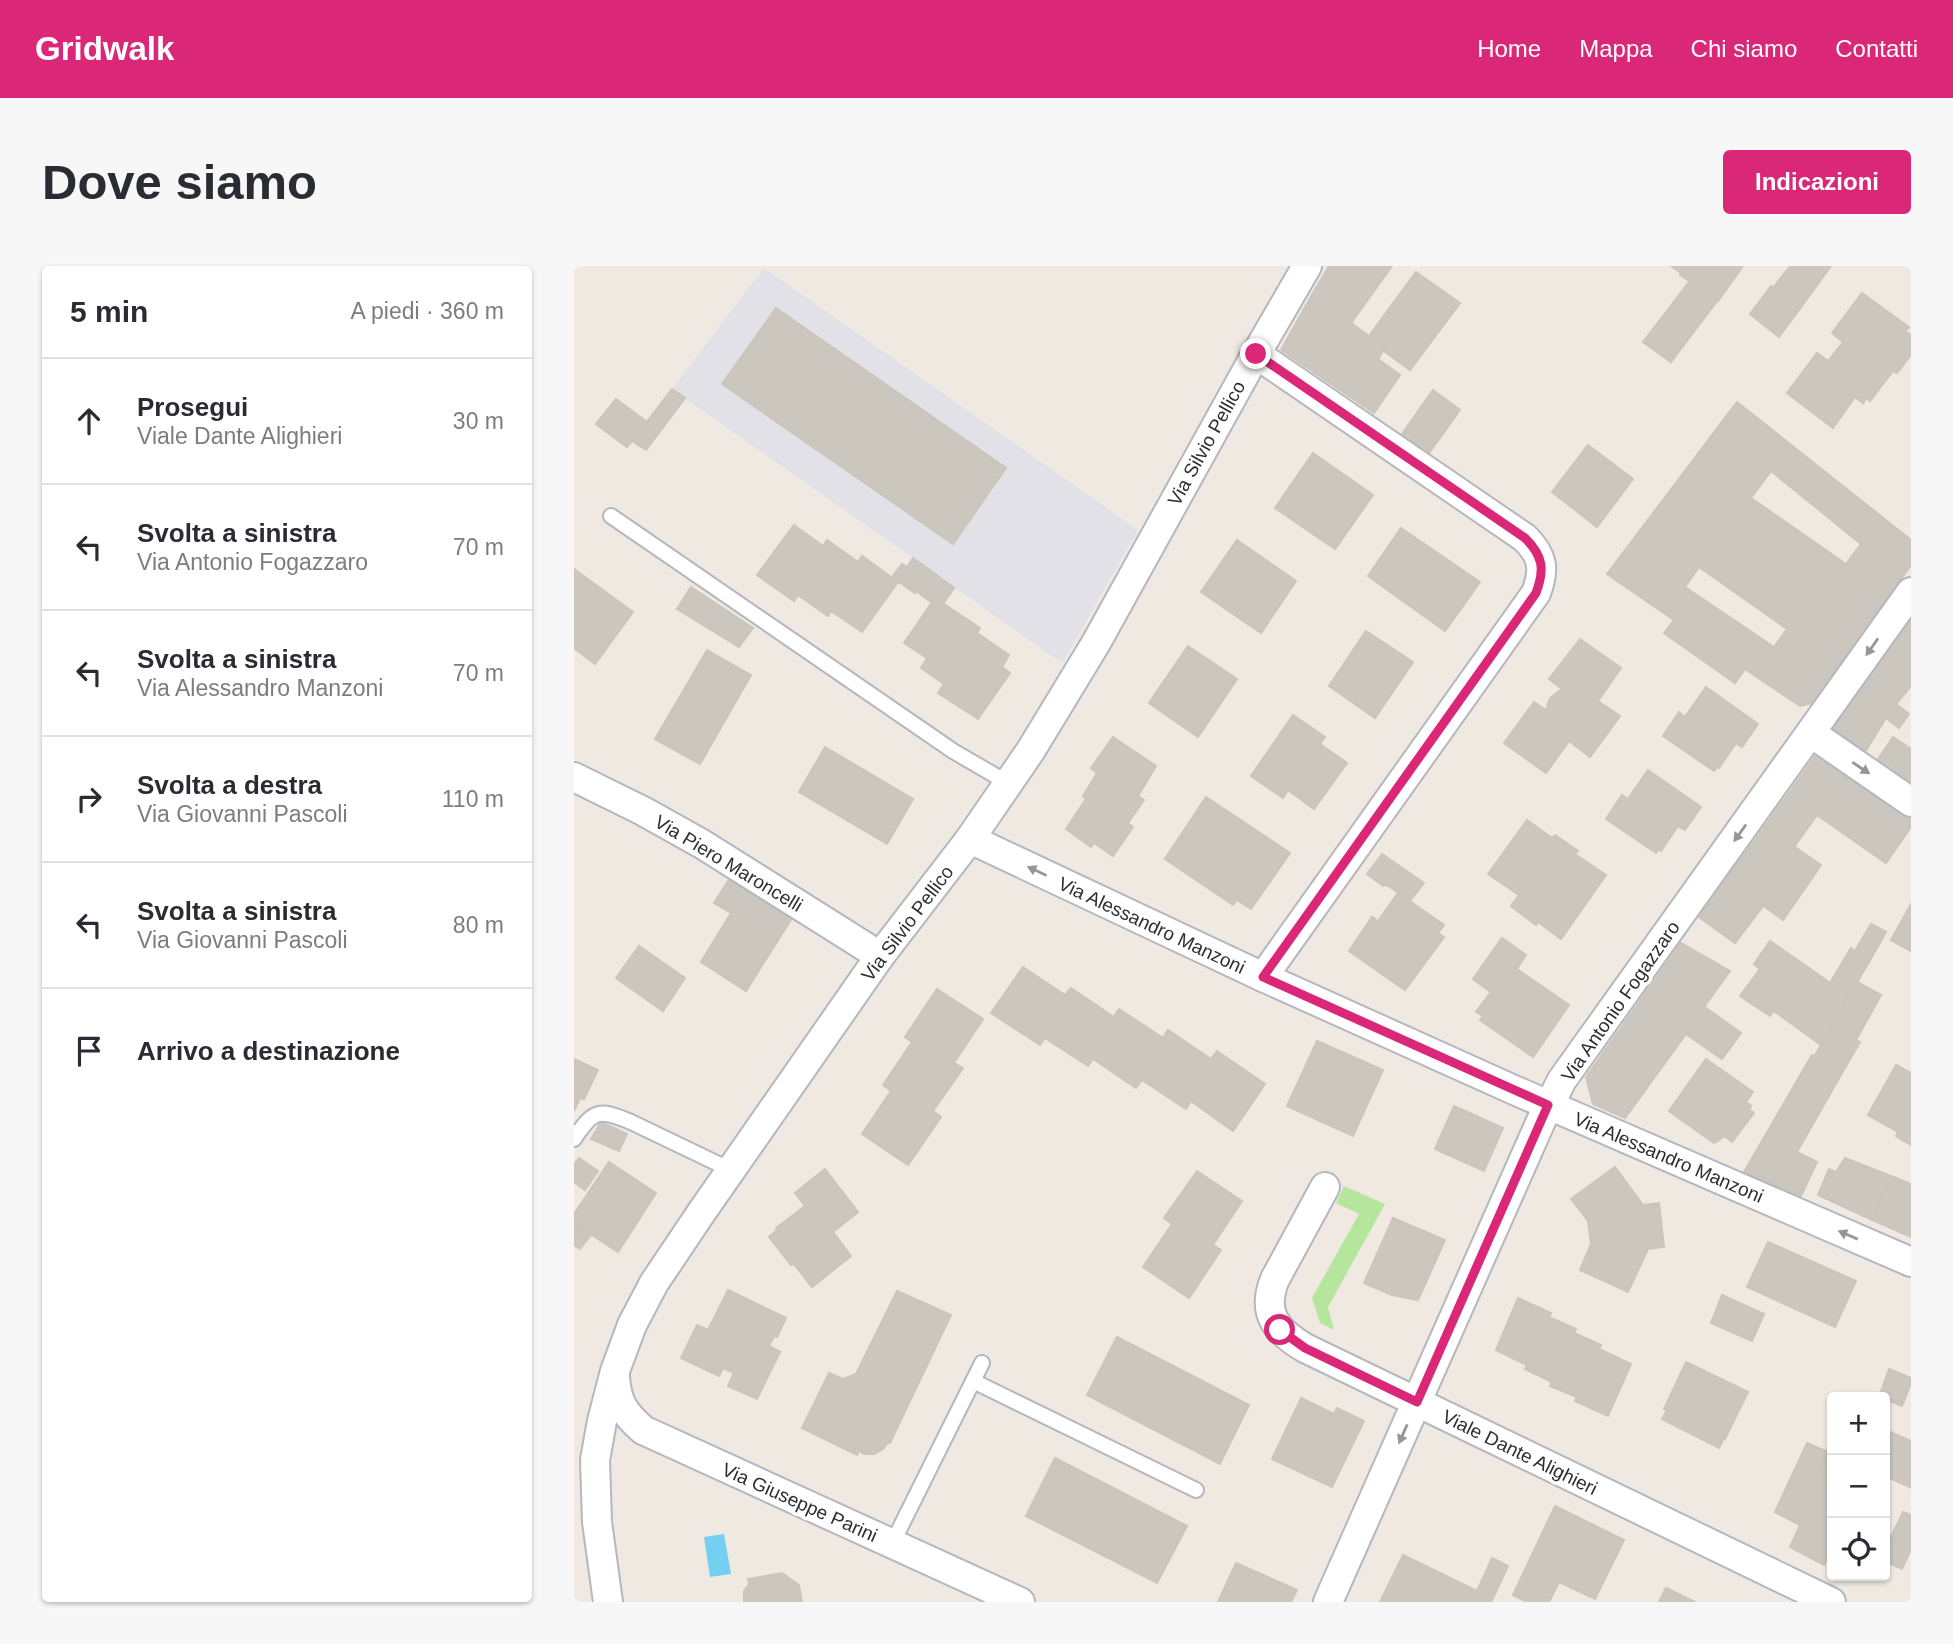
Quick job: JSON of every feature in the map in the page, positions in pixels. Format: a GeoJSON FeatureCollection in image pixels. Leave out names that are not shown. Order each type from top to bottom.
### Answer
{"type":"FeatureCollection","features":[{"type":"Feature","properties":{"kind":"street","name":"Via Silvio Pellico"},"geometry":{"type":"LineString","coordinates":[[608,1602],[597,1522],[595,1460],[601,1421],[632,1325],[654,1283],[731,1170],[880,956],[970,839],[1031,750],[1096,643],[1307,266]]}},
{"type":"Feature","properties":{"kind":"street"},"geometry":{"type":"LineString","coordinates":[[1256,354],[1525,538],[1536,549],[1541,564],[1541,578],[1536,593],[1263,977]]}},
{"type":"Feature","properties":{"kind":"street","name":"Via Antonio Fogazzaro"},"geometry":{"type":"LineString","coordinates":[[1328,1602],[1548,1105],[1562,1080],[1911,592]]}},
{"type":"Feature","properties":{"kind":"street"},"geometry":{"type":"LineString","coordinates":[[1811,733],[1911,802]]}},
{"type":"Feature","properties":{"kind":"street","name":"Via Piero Maroncelli"},"geometry":{"type":"LineString","coordinates":[[574,777],[702,844],[880,956]]}},
{"type":"Feature","properties":{"kind":"street","name":"Via Alessandro Manzoni"},"geometry":{"type":"LineString","coordinates":[[970,839],[1263,977],[1548,1105],[1911,1262]]}},
{"type":"Feature","properties":{"kind":"street","name":"Viale Dante Alighieri"},"geometry":{"type":"LineString","coordinates":[[1325,1187],[1270,1290],[1272,1318],[1280,1330],[1305,1348],[1831,1602]]}},
{"type":"Feature","properties":{"kind":"street","name":"Via Giuseppe Parini"},"geometry":{"type":"LineString","coordinates":[[615,1371],[616,1395],[627,1415],[643,1430],[1020,1602]]}},
{"type":"Feature","properties":{"kind":"lane"},"geometry":{"type":"LineString","coordinates":[[611,516],[953,751],[1008,783]]}},
{"type":"Feature","properties":{"kind":"lane"},"geometry":{"type":"LineString","coordinates":[[574,1139],[584,1123],[602,1112],[631,1122],[731,1170]]}},
{"type":"Feature","properties":{"kind":"lane"},"geometry":{"type":"LineString","coordinates":[[892,1544],[982,1363]]}},
{"type":"Feature","properties":{"kind":"lane"},"geometry":{"type":"LineString","coordinates":[[973,1381],[1196,1490]]}},
{"type":"Feature","properties":{"kind":"shaded area"},"geometry":{"type":"Polygon","coordinates":[[[764,268],[1138,530],[1062,663],[672,389],[764,268]]]}},
{"type":"Feature","properties":{"kind":"green space"},"geometry":{"type":"Polygon","coordinates":[[[1344,1186],[1385,1204],[1328,1307],[1334,1330],[1320,1323],[1312,1298],[1359,1214],[1336,1203],[1344,1186]]]}},
{"type":"Feature","properties":{"kind":"water"},"geometry":{"type":"Polygon","coordinates":[[[724,1534],[731,1574],[710,1577],[704,1537],[724,1534]]]}},
{"type":"Feature","properties":{"kind":"building"},"geometry":{"type":"Polygon","coordinates":[[[1329,266],[1392,266],[1351,323],[1347,320],[1339,332],[1305,307],[1329,266]]]}},
{"type":"Feature","properties":{"kind":"building"},"geometry":{"type":"Polygon","coordinates":[[[1671,266],[1743,266],[1718,301],[1671,266]]]}},
{"type":"Feature","properties":{"kind":"building"},"geometry":{"type":"Polygon","coordinates":[[[1790,266],[1831,266],[1779,337],[1750,314],[1790,266]]]}},
{"type":"Feature","properties":{"kind":"building"},"geometry":{"type":"Polygon","coordinates":[[[1416,272],[1460,303],[1410,370],[1369,336],[1416,272]]]}},
{"type":"Feature","properties":{"kind":"building"},"geometry":{"type":"Polygon","coordinates":[[[1689,282],[1717,301],[1671,362],[1643,342],[1689,282]]]}},
{"type":"Feature","properties":{"kind":"building"},"geometry":{"type":"Polygon","coordinates":[[[1862,293],[1909,327],[1905,331],[1911,335],[1911,355],[1897,373],[1893,371],[1870,401],[1867,398],[1863,403],[1855,397],[1833,428],[1787,393],[1817,353],[1828,361],[1843,342],[1832,333],[1862,293]]]}},
{"type":"Feature","properties":{"kind":"building"},"geometry":{"type":"Polygon","coordinates":[[[1305,307],[1339,332],[1347,320],[1385,348],[1378,359],[1400,375],[1374,413],[1281,350],[1305,307]]]}},
{"type":"Feature","properties":{"kind":"building"},"geometry":{"type":"Polygon","coordinates":[[[776,308],[1006,468],[953,544],[722,384],[776,308]]]}},
{"type":"Feature","properties":{"kind":"building"},"geometry":{"type":"Polygon","coordinates":[[[672,389],[685,398],[646,450],[632,441],[672,389]]]}},
{"type":"Feature","properties":{"kind":"building"},"geometry":{"type":"Polygon","coordinates":[[[1433,390],[1460,410],[1429,453],[1402,434],[1433,390]]]}},
{"type":"Feature","properties":{"kind":"building"},"geometry":{"type":"Polygon","coordinates":[[[616,399],[647,422],[627,447],[596,424],[616,399]]]}},
{"type":"Feature","properties":{"kind":"building"},"geometry":{"type":"Polygon","coordinates":[[[1737,402],[1911,540],[1911,565],[1812,703],[1800,706],[1745,669],[1735,683],[1664,633],[1674,620],[1607,574],[1737,402]],[[1771,471],[1751,498],[1846,564],[1861,544],[1771,471]],[[1699,567],[1685,587],[1774,647],[1787,629],[1699,567]]]}},
{"type":"Feature","properties":{"kind":"building"},"geometry":{"type":"Polygon","coordinates":[[[1588,445],[1633,479],[1597,527],[1552,492],[1588,445]]]}},
{"type":"Feature","properties":{"kind":"building"},"geometry":{"type":"Polygon","coordinates":[[[1313,453],[1373,495],[1335,549],[1275,508],[1313,453]]]}},
{"type":"Feature","properties":{"kind":"building"},"geometry":{"type":"Polygon","coordinates":[[[794,525],[823,546],[827,540],[858,562],[862,556],[898,582],[862,632],[831,611],[828,616],[798,595],[794,601],[757,575],[794,525]]]}},
{"type":"Feature","properties":{"kind":"building"},"geometry":{"type":"Polygon","coordinates":[[[1401,528],[1480,582],[1445,631],[1368,576],[1401,528]]]}},
{"type":"Feature","properties":{"kind":"building"},"geometry":{"type":"Polygon","coordinates":[[[1237,540],[1296,581],[1261,633],[1201,592],[1237,540]]]}},
{"type":"Feature","properties":{"kind":"building"},"geometry":{"type":"Polygon","coordinates":[[[913,558],[931,571],[915,593],[892,577],[902,564],[907,567],[913,558]]]}},
{"type":"Feature","properties":{"kind":"building"},"geometry":{"type":"Polygon","coordinates":[[[574,569],[633,612],[595,664],[574,648],[574,569]]]}},
{"type":"Feature","properties":{"kind":"building"},"geometry":{"type":"Polygon","coordinates":[[[931,571],[954,588],[943,604],[935,598],[931,602],[916,591],[931,571]]]}},
{"type":"Feature","properties":{"kind":"building"},"geometry":{"type":"Polygon","coordinates":[[[691,587],[753,628],[739,647],[677,609],[691,587]]]}},
{"type":"Feature","properties":{"kind":"building"},"geometry":{"type":"Polygon","coordinates":[[[935,598],[980,628],[977,633],[1009,655],[1002,667],[1010,673],[978,719],[938,693],[944,684],[921,668],[927,658],[904,643],[935,598]]]}},
{"type":"Feature","properties":{"kind":"building"},"geometry":{"type":"Polygon","coordinates":[[[1911,617],[1911,686],[1896,704],[1909,714],[1899,728],[1886,718],[1862,757],[1828,733],[1911,617]]]}},
{"type":"Feature","properties":{"kind":"building"},"geometry":{"type":"Polygon","coordinates":[[[1366,631],[1413,662],[1375,718],[1329,686],[1366,631]]]}},
{"type":"Feature","properties":{"kind":"building"},"geometry":{"type":"Polygon","coordinates":[[[1580,639],[1621,668],[1598,701],[1620,716],[1590,757],[1569,741],[1546,773],[1504,743],[1534,702],[1546,710],[1550,698],[1562,689],[1549,679],[1580,639]]]}},
{"type":"Feature","properties":{"kind":"building"},"geometry":{"type":"Polygon","coordinates":[[[1188,646],[1237,679],[1198,737],[1149,703],[1188,646]]]}},
{"type":"Feature","properties":{"kind":"building"},"geometry":{"type":"Polygon","coordinates":[[[707,650],[751,675],[700,764],[655,739],[707,650]]]}},
{"type":"Feature","properties":{"kind":"building"},"geometry":{"type":"Polygon","coordinates":[[[1706,687],[1758,724],[1742,747],[1736,743],[1714,771],[1663,736],[1679,712],[1685,717],[1706,687]]]}},
{"type":"Feature","properties":{"kind":"building"},"geometry":{"type":"Polygon","coordinates":[[[1293,715],[1325,737],[1320,744],[1347,763],[1314,809],[1288,790],[1283,798],[1251,776],[1293,715]]]}},
{"type":"Feature","properties":{"kind":"building"},"geometry":{"type":"Polygon","coordinates":[[[1113,737],[1156,766],[1138,796],[1144,800],[1128,823],[1133,827],[1113,856],[1094,843],[1091,847],[1066,829],[1086,799],[1083,796],[1097,773],[1091,768],[1113,737]]]}},
{"type":"Feature","properties":{"kind":"building"},"geometry":{"type":"Polygon","coordinates":[[[1893,737],[1911,749],[1911,784],[1877,761],[1893,737]]]}},
{"type":"Feature","properties":{"kind":"building"},"geometry":{"type":"Polygon","coordinates":[[[825,747],[913,799],[887,844],[799,792],[825,747]]]}},
{"type":"Feature","properties":{"kind":"building"},"geometry":{"type":"Polygon","coordinates":[[[1818,752],[1911,815],[1911,827],[1886,863],[1817,815],[1794,847],[1765,826],[1818,752]]]}},
{"type":"Feature","properties":{"kind":"building"},"geometry":{"type":"Polygon","coordinates":[[[1648,770],[1701,807],[1685,830],[1678,826],[1661,851],[1659,849],[1656,853],[1606,819],[1622,795],[1628,799],[1648,770]]]}},
{"type":"Feature","properties":{"kind":"building"},"geometry":{"type":"Polygon","coordinates":[[[1206,797],[1290,853],[1251,909],[1237,900],[1233,905],[1165,859],[1206,797]]]}},
{"type":"Feature","properties":{"kind":"building"},"geometry":{"type":"Polygon","coordinates":[[[1527,820],[1552,838],[1555,835],[1578,851],[1575,854],[1606,875],[1561,939],[1511,906],[1519,895],[1488,874],[1527,820]]]}},
{"type":"Feature","properties":{"kind":"building"},"geometry":{"type":"Polygon","coordinates":[[[1765,826],[1799,850],[1735,943],[1699,917],[1765,826]]]}},
{"type":"Feature","properties":{"kind":"building"},"geometry":{"type":"Polygon","coordinates":[[[1799,850],[1821,865],[1783,920],[1761,904],[1799,850]]]}},
{"type":"Feature","properties":{"kind":"building"},"geometry":{"type":"Polygon","coordinates":[[[1382,854],[1424,883],[1410,901],[1367,874],[1382,854]]]}},
{"type":"Feature","properties":{"kind":"building"},"geometry":{"type":"Polygon","coordinates":[[[730,878],[792,918],[746,991],[701,962],[731,913],[714,903],[730,878]]]}},
{"type":"Feature","properties":{"kind":"building"},"geometry":{"type":"Polygon","coordinates":[[[1398,893],[1444,925],[1438,933],[1444,937],[1405,990],[1349,951],[1372,917],[1378,921],[1398,893]]]}},
{"type":"Feature","properties":{"kind":"building"},"geometry":{"type":"Polygon","coordinates":[[[1911,904],[1911,951],[1891,940],[1911,904]]]}},
{"type":"Feature","properties":{"kind":"building"},"geometry":{"type":"Polygon","coordinates":[[[1871,924],[1886,932],[1869,962],[1855,951],[1871,924]]]}},
{"type":"Feature","properties":{"kind":"building"},"geometry":{"type":"Polygon","coordinates":[[[1502,938],[1526,955],[1514,973],[1508,969],[1491,992],[1473,979],[1502,938]]]}},
{"type":"Feature","properties":{"kind":"building"},"geometry":{"type":"Polygon","coordinates":[[[1770,941],[1849,996],[1821,1045],[1774,1011],[1770,1016],[1740,996],[1760,969],[1754,964],[1770,941]]]}},
{"type":"Feature","properties":{"kind":"building"},"geometry":{"type":"Polygon","coordinates":[[[1681,943],[1730,971],[1704,1007],[1659,974],[1681,943]]]}},
{"type":"Feature","properties":{"kind":"building"},"geometry":{"type":"Polygon","coordinates":[[[639,946],[685,978],[663,1011],[616,978],[639,946]]]}},
{"type":"Feature","properties":{"kind":"building"},"geometry":{"type":"Polygon","coordinates":[[[1851,948],[1869,962],[1849,996],[1830,983],[1851,948]]]}},
{"type":"Feature","properties":{"kind":"building"},"geometry":{"type":"Polygon","coordinates":[[[1023,967],[1065,995],[1071,988],[1114,1017],[1119,1009],[1163,1038],[1168,1030],[1211,1059],[1217,1051],[1265,1084],[1233,1131],[1191,1101],[1186,1109],[1142,1080],[1136,1088],[1093,1059],[1088,1066],[1045,1038],[1040,1045],[991,1013],[1023,967]]]}},
{"type":"Feature","properties":{"kind":"building"},"geometry":{"type":"Polygon","coordinates":[[[1508,969],[1514,973],[1517,969],[1569,1005],[1533,1057],[1480,1020],[1483,1016],[1476,1012],[1508,969]]]}},
{"type":"Feature","properties":{"kind":"building"},"geometry":{"type":"Polygon","coordinates":[[[1659,974],[1741,1033],[1722,1059],[1686,1034],[1625,1118],[1593,1104],[1586,1077],[1659,974]]]}},
{"type":"Feature","properties":{"kind":"building"},"geometry":{"type":"Polygon","coordinates":[[[1857,982],[1881,995],[1856,1040],[1832,1026],[1857,982]]]}},
{"type":"Feature","properties":{"kind":"building"},"geometry":{"type":"Polygon","coordinates":[[[937,989],[983,1019],[954,1063],[963,1068],[933,1111],[941,1117],[908,1165],[862,1134],[891,1091],[883,1085],[912,1042],[905,1037],[937,989]]]}},
{"type":"Feature","properties":{"kind":"building"},"geometry":{"type":"Polygon","coordinates":[[[1832,1026],[1860,1042],[1842,1073],[1814,1057],[1832,1026]]]}},
{"type":"Feature","properties":{"kind":"building"},"geometry":{"type":"Polygon","coordinates":[[[1317,1041],[1383,1070],[1353,1136],[1287,1106],[1317,1041]]]}},
{"type":"Feature","properties":{"kind":"building"},"geometry":{"type":"Polygon","coordinates":[[[1812,1055],[1842,1073],[1797,1152],[1817,1162],[1801,1196],[1744,1172],[1812,1055]]]}},
{"type":"Feature","properties":{"kind":"building"},"geometry":{"type":"Polygon","coordinates":[[[574,1059],[598,1070],[584,1099],[580,1098],[574,1111],[574,1059]]]}},
{"type":"Feature","properties":{"kind":"building"},"geometry":{"type":"Polygon","coordinates":[[[1706,1059],[1753,1092],[1746,1102],[1754,1113],[1732,1142],[1725,1136],[1714,1143],[1669,1111],[1706,1059]]]}},
{"type":"Feature","properties":{"kind":"building"},"geometry":{"type":"Polygon","coordinates":[[[1896,1065],[1911,1073],[1911,1145],[1896,1136],[1898,1132],[1868,1115],[1896,1065]]]}},
{"type":"Feature","properties":{"kind":"building"},"geometry":{"type":"Polygon","coordinates":[[[1454,1106],[1503,1128],[1484,1171],[1435,1149],[1454,1106]]]}},
{"type":"Feature","properties":{"kind":"building"},"geometry":{"type":"Polygon","coordinates":[[[601,1122],[627,1134],[619,1151],[591,1139],[601,1122]]]}},
{"type":"Feature","properties":{"kind":"building"},"geometry":{"type":"Polygon","coordinates":[[[579,1158],[598,1171],[585,1190],[574,1182],[574,1164],[579,1158]]]}},
{"type":"Feature","properties":{"kind":"building"},"geometry":{"type":"Polygon","coordinates":[[[1845,1158],[1891,1176],[1872,1220],[1818,1195],[1829,1169],[1836,1172],[1845,1158]]]}},
{"type":"Feature","properties":{"kind":"building"},"geometry":{"type":"Polygon","coordinates":[[[609,1162],[656,1193],[618,1252],[574,1223],[574,1214],[609,1162]]]}},
{"type":"Feature","properties":{"kind":"building"},"geometry":{"type":"Polygon","coordinates":[[[1615,1167],[1643,1205],[1659,1203],[1664,1247],[1648,1249],[1628,1292],[1580,1270],[1591,1244],[1588,1221],[1571,1199],[1615,1167]]]}},
{"type":"Feature","properties":{"kind":"building"},"geometry":{"type":"Polygon","coordinates":[[[825,1169],[858,1212],[833,1232],[851,1256],[812,1287],[769,1237],[776,1228],[805,1206],[795,1193],[825,1169]]]}},
{"type":"Feature","properties":{"kind":"building"},"geometry":{"type":"Polygon","coordinates":[[[1197,1171],[1242,1201],[1213,1245],[1221,1250],[1189,1298],[1143,1267],[1172,1224],[1164,1218],[1197,1171]]]}},
{"type":"Feature","properties":{"kind":"building"},"geometry":{"type":"Polygon","coordinates":[[[1891,1176],[1911,1184],[1911,1237],[1872,1220],[1891,1176]]]}},
{"type":"Feature","properties":{"kind":"building"},"geometry":{"type":"Polygon","coordinates":[[[1393,1218],[1445,1240],[1418,1300],[1392,1295],[1364,1283],[1393,1218]]]}},
{"type":"Feature","properties":{"kind":"building"},"geometry":{"type":"Polygon","coordinates":[[[574,1223],[591,1235],[580,1249],[574,1245],[574,1223]]]}},
{"type":"Feature","properties":{"kind":"building"},"geometry":{"type":"Polygon","coordinates":[[[1768,1242],[1856,1281],[1835,1327],[1747,1287],[1768,1242]]]}},
{"type":"Feature","properties":{"kind":"building"},"geometry":{"type":"Polygon","coordinates":[[[728,1290],[786,1318],[777,1337],[774,1336],[769,1346],[780,1352],[757,1399],[728,1386],[734,1373],[723,1368],[719,1376],[681,1358],[697,1325],[708,1330],[728,1290]]]}},
{"type":"Feature","properties":{"kind":"building"},"geometry":{"type":"Polygon","coordinates":[[[897,1291],[951,1315],[890,1443],[874,1454],[859,1451],[857,1455],[802,1428],[829,1373],[843,1379],[856,1374],[897,1291]]]}},
{"type":"Feature","properties":{"kind":"building"},"geometry":{"type":"Polygon","coordinates":[[[1722,1295],[1764,1314],[1752,1341],[1711,1323],[1722,1295]]]}},
{"type":"Feature","properties":{"kind":"building"},"geometry":{"type":"Polygon","coordinates":[[[1518,1298],[1551,1313],[1549,1317],[1576,1329],[1574,1333],[1601,1345],[1599,1349],[1631,1364],[1608,1416],[1575,1401],[1577,1397],[1550,1386],[1552,1382],[1525,1369],[1527,1365],[1496,1350],[1518,1298]]]}},
{"type":"Feature","properties":{"kind":"building"},"geometry":{"type":"Polygon","coordinates":[[[1117,1337],[1249,1405],[1220,1464],[1087,1395],[1117,1337]]]}},
{"type":"Feature","properties":{"kind":"building"},"geometry":{"type":"Polygon","coordinates":[[[1686,1362],[1748,1392],[1719,1448],[1662,1419],[1686,1362]]]}},
{"type":"Feature","properties":{"kind":"building"},"geometry":{"type":"Polygon","coordinates":[[[1889,1369],[1911,1378],[1902,1406],[1890,1401],[1890,1392],[1881,1392],[1889,1369]]]}},
{"type":"Feature","properties":{"kind":"building"},"geometry":{"type":"Polygon","coordinates":[[[1301,1398],[1334,1414],[1337,1408],[1364,1421],[1332,1487],[1272,1459],[1301,1398]]]}},
{"type":"Feature","properties":{"kind":"building"},"geometry":{"type":"Polygon","coordinates":[[[1890,1432],[1911,1441],[1910,1487],[1890,1478],[1890,1432]]]}},
{"type":"Feature","properties":{"kind":"building"},"geometry":{"type":"Polygon","coordinates":[[[1807,1443],[1827,1452],[1820,1470],[1827,1474],[1827,1559],[1824,1565],[1790,1547],[1800,1525],[1775,1512],[1807,1443]]]}},
{"type":"Feature","properties":{"kind":"building"},"geometry":{"type":"Polygon","coordinates":[[[1827,1454],[1827,1474],[1820,1470],[1827,1454]]]}},
{"type":"Feature","properties":{"kind":"building"},"geometry":{"type":"Polygon","coordinates":[[[1055,1458],[1187,1526],[1157,1583],[1026,1516],[1055,1458]]]}},
{"type":"Feature","properties":{"kind":"building"},"geometry":{"type":"Polygon","coordinates":[[[1555,1506],[1624,1540],[1595,1599],[1559,1582],[1549,1602],[1527,1602],[1513,1595],[1555,1506]]]}},
{"type":"Feature","properties":{"kind":"building"},"geometry":{"type":"Polygon","coordinates":[[[1903,1512],[1911,1515],[1911,1545],[1891,1537],[1903,1512]]]}},
{"type":"Feature","properties":{"kind":"building"},"geometry":{"type":"Polygon","coordinates":[[[1891,1537],[1911,1545],[1902,1569],[1890,1563],[1891,1537]]]}},
{"type":"Feature","properties":{"kind":"building"},"geometry":{"type":"Polygon","coordinates":[[[1403,1555],[1477,1591],[1472,1602],[1380,1602],[1403,1555]]]}},
{"type":"Feature","properties":{"kind":"building"},"geometry":{"type":"Polygon","coordinates":[[[1492,1558],[1508,1566],[1491,1602],[1472,1602],[1492,1558]]]}},
{"type":"Feature","properties":{"kind":"building"},"geometry":{"type":"Polygon","coordinates":[[[1236,1563],[1297,1590],[1291,1602],[1218,1602],[1236,1563]]]}},
{"type":"Feature","properties":{"kind":"building"},"geometry":{"type":"Polygon","coordinates":[[[782,1573],[799,1585],[802,1602],[744,1602],[748,1579],[782,1573]]]}},
{"type":"Feature","properties":{"kind":"building"},"geometry":{"type":"Polygon","coordinates":[[[1666,1588],[1695,1602],[1659,1602],[1666,1588]]]}},
{"type":"Feature","properties":{"kind":"route"},"geometry":{"type":"LineString","coordinates":[[1256,354],[1525,538],[1536,549],[1541,564],[1541,578],[1536,593],[1263,977],[1548,1105],[1417,1402],[1305,1348],[1280,1330]]}}]}
